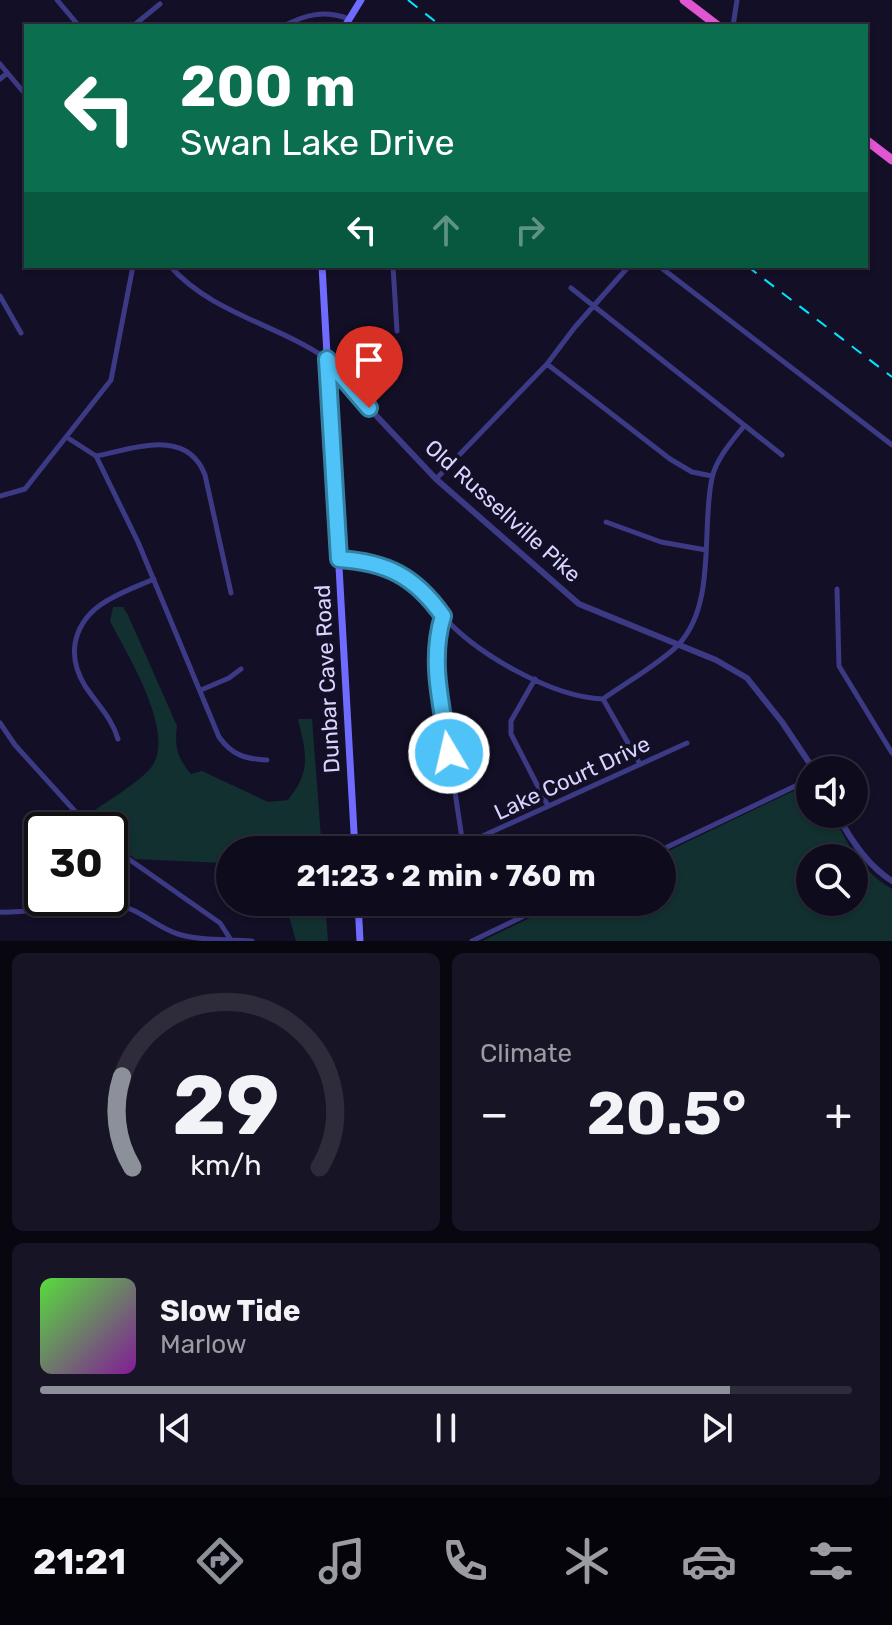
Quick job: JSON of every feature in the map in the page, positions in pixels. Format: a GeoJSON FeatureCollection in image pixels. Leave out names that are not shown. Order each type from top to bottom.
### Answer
{"type":"FeatureCollection","features":[{"type":"Feature","properties":{"kind":"highway"},"geometry":{"type":"LineString","coordinates":[[684,0],[715,24]]}},
{"type":"Feature","properties":{"kind":"highway"},"geometry":{"type":"LineString","coordinates":[[868,142],[892,160]]}},
{"type":"Feature","properties":{"kind":"main road"},"geometry":{"type":"LineString","coordinates":[[347,22],[361,0]]}},
{"type":"Feature","properties":{"kind":"main road","name":"Dunbar Cave Road"},"geometry":{"type":"LineString","coordinates":[[322,268],[354,836]]}},
{"type":"Feature","properties":{"kind":"main road"},"geometry":{"type":"LineString","coordinates":[[359,916],[360,941]]}},
{"type":"Feature","properties":{"kind":"street"},"geometry":{"type":"LineString","coordinates":[[57,0],[77,24]]}},
{"type":"Feature","properties":{"kind":"street"},"geometry":{"type":"LineString","coordinates":[[733,24],[737,0]]}},
{"type":"Feature","properties":{"kind":"street"},"geometry":{"type":"LineString","coordinates":[[135,24],[160,4]]}},
{"type":"Feature","properties":{"kind":"street"},"geometry":{"type":"LineString","coordinates":[[290,24],[320,13],[333,13],[347,22]]}},
{"type":"Feature","properties":{"kind":"street"},"geometry":{"type":"LineString","coordinates":[[0,64],[24,93]]}},
{"type":"Feature","properties":{"kind":"street"},"geometry":{"type":"LineString","coordinates":[[0,79],[7,73]]}},
{"type":"Feature","properties":{"kind":"street"},"geometry":{"type":"LineString","coordinates":[[0,496],[25,489],[111,380],[133,268]]}},
{"type":"Feature","properties":{"kind":"street","name":"Old Russellville Pike"},"geometry":{"type":"LineString","coordinates":[[172,268],[182,280],[233,312],[294,339],[327,359],[351,389],[436,479],[579,604],[734,668],[747,678],[805,756]]}},
{"type":"Feature","properties":{"kind":"street"},"geometry":{"type":"LineString","coordinates":[[393,268],[397,331]]}},
{"type":"Feature","properties":{"kind":"street"},"geometry":{"type":"LineString","coordinates":[[436,479],[547,364],[627,268]]}},
{"type":"Feature","properties":{"kind":"street"},"geometry":{"type":"LineString","coordinates":[[662,268],[892,445]]}},
{"type":"Feature","properties":{"kind":"street"},"geometry":{"type":"LineString","coordinates":[[571,288],[782,455]]}},
{"type":"Feature","properties":{"kind":"street"},"geometry":{"type":"LineString","coordinates":[[0,296],[21,333]]}},
{"type":"Feature","properties":{"kind":"street"},"geometry":{"type":"LineString","coordinates":[[547,364],[670,459],[692,472],[712,476]]}},
{"type":"Feature","properties":{"kind":"street"},"geometry":{"type":"LineString","coordinates":[[339,559],[382,565],[408,580],[481,649],[535,679],[574,695],[603,699],[679,645],[692,622],[701,598],[712,476],[727,447],[744,426]]}},
{"type":"Feature","properties":{"kind":"street"},"geometry":{"type":"LineString","coordinates":[[68,438],[96,456],[154,579],[219,737],[232,753],[252,760],[267,760]]}},
{"type":"Feature","properties":{"kind":"street"},"geometry":{"type":"LineString","coordinates":[[96,456],[164,444],[183,448],[196,458],[205,475],[231,593]]}},
{"type":"Feature","properties":{"kind":"street"},"geometry":{"type":"LineString","coordinates":[[606,522],[661,542],[706,550]]}},
{"type":"Feature","properties":{"kind":"street"},"geometry":{"type":"LineString","coordinates":[[118,739],[114,725],[83,683],[77,669],[76,640],[85,619],[100,604],[124,590],[154,579]]}},
{"type":"Feature","properties":{"kind":"street"},"geometry":{"type":"LineString","coordinates":[[837,589],[839,666],[892,753]]}},
{"type":"Feature","properties":{"kind":"street","name":"Lake Court Drive"},"geometry":{"type":"LineString","coordinates":[[443,616],[435,642],[435,660],[463,845],[687,743]]}},
{"type":"Feature","properties":{"kind":"street"},"geometry":{"type":"LineString","coordinates":[[201,690],[241,669]]}},
{"type":"Feature","properties":{"kind":"street"},"geometry":{"type":"LineString","coordinates":[[535,679],[511,721],[511,734],[548,807]]}},
{"type":"Feature","properties":{"kind":"street"},"geometry":{"type":"LineString","coordinates":[[603,699],[640,764]]}},
{"type":"Feature","properties":{"kind":"street"},"geometry":{"type":"LineString","coordinates":[[0,723],[15,745],[76,812]]}},
{"type":"Feature","properties":{"kind":"street"},"geometry":{"type":"LineString","coordinates":[[676,843],[796,786]]}},
{"type":"Feature","properties":{"kind":"street"},"geometry":{"type":"LineString","coordinates":[[844,828],[880,873],[892,881]]}},
{"type":"Feature","properties":{"kind":"street"},"geometry":{"type":"LineString","coordinates":[[128,859],[220,923],[232,940]]}},
{"type":"Feature","properties":{"kind":"street"},"geometry":{"type":"LineString","coordinates":[[0,912],[110,904],[137,911],[179,935],[252,941]]}},
{"type":"Feature","properties":{"kind":"street"},"geometry":{"type":"LineString","coordinates":[[472,941],[524,916]]}},
{"type":"Feature","properties":{"kind":"green space"},"geometry":{"type":"Polygon","coordinates":[[[113,607],[123,607],[177,726],[178,752],[191,774],[202,771],[268,802],[288,800],[304,770],[298,719],[312,719],[321,836],[216,836],[216,863],[135,859],[128,853],[128,812],[93,812],[149,770],[157,755],[158,737],[147,695],[110,621],[113,607]]]}},
{"type":"Feature","properties":{"kind":"green space"},"geometry":{"type":"Polygon","coordinates":[[[796,790],[796,828],[840,828],[849,844],[796,844],[796,916],[868,916],[868,870],[892,889],[892,941],[482,941],[534,916],[676,916],[676,847],[796,790]]]}},
{"type":"Feature","properties":{"kind":"green space"},"geometry":{"type":"Polygon","coordinates":[[[289,916],[326,916],[328,941],[296,941],[289,916]]]}},
{"type":"Feature","properties":{"kind":"railway"},"geometry":{"type":"LineString","coordinates":[[408,0],[438,24]]}},
{"type":"Feature","properties":{"kind":"railway"},"geometry":{"type":"LineString","coordinates":[[750,268],[892,377]]}},
{"type":"Feature","properties":{"kind":"route"},"geometry":{"type":"LineString","coordinates":[[369,408],[327,359],[339,559],[382,565],[408,580],[434,603],[443,616],[435,642],[435,660],[449,753]]}}]}
